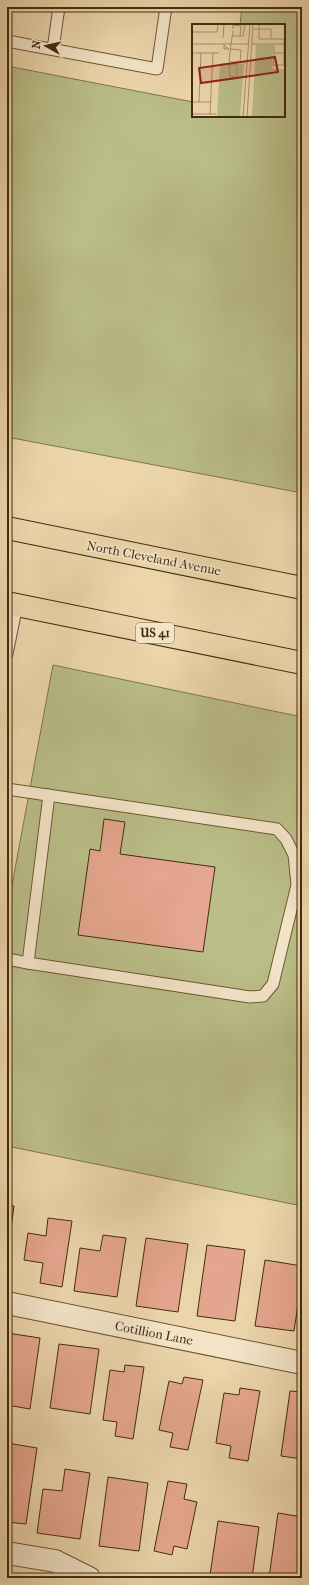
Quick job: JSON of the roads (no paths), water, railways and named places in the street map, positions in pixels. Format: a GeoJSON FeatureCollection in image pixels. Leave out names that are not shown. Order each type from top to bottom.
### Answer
{"type":"FeatureCollection","features":[{"type":"Feature","properties":{"kind":"main road","name":"North Cleveland Avenue"},"geometry":{"type":"LineString","coordinates":[[7,528],[302,588]]}},
{"type":"Feature","properties":{"kind":"main road","name":"US 41"},"geometry":{"type":"LineString","coordinates":[[12,604],[302,663]]}},
{"type":"Feature","properties":{"kind":"street","name":"Cotillion Lane"},"geometry":{"type":"LineString","coordinates":[[7,1303],[302,1363]]}},
{"type":"Feature","properties":{"kind":"street"},"geometry":{"type":"LineString","coordinates":[[7,1553],[55,1561],[89,1578]]}},
{"type":"Feature","properties":{"kind":"lane"},"geometry":{"type":"LineString","coordinates":[[53,49],[59,7]]}},
{"type":"Feature","properties":{"kind":"lane"},"geometry":{"type":"LineString","coordinates":[[7,41],[157,69],[166,7]]}},
{"type":"Feature","properties":{"kind":"lane"},"geometry":{"type":"LineString","coordinates":[[7,654],[12,604]]}},
{"type":"Feature","properties":{"kind":"lane"},"geometry":{"type":"LineString","coordinates":[[7,789],[277,829],[286,839],[294,855],[297,885],[273,984],[262,996],[250,997],[28,964],[7,959]]}},
{"type":"Feature","properties":{"kind":"lane"},"geometry":{"type":"LineString","coordinates":[[28,964],[49,795]]}}]}
